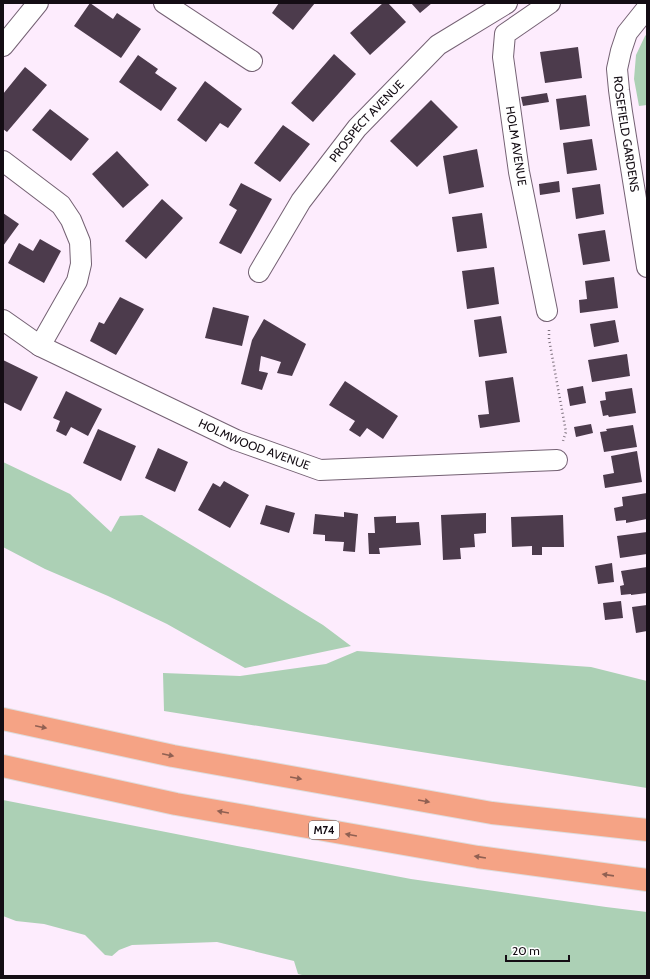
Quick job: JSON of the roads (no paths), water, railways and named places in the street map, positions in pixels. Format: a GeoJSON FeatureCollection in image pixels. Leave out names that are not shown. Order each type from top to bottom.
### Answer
{"type":"FeatureCollection","features":[{"type":"Feature","properties":{"kind":"highway"},"geometry":{"type":"LineString","coordinates":[[3,718],[173,756],[492,813],[647,830]]}},
{"type":"Feature","properties":{"kind":"highway","name":"M74"},"geometry":{"type":"LineString","coordinates":[[3,766],[176,804],[478,857],[647,880]]}},
{"type":"Feature","properties":{"kind":"street"},"geometry":{"type":"LineString","coordinates":[[3,46],[38,3]]}},
{"type":"Feature","properties":{"kind":"street"},"geometry":{"type":"LineString","coordinates":[[164,3],[252,61]]}},
{"type":"Feature","properties":{"kind":"street","name":"PROSPECT AVENUE"},"geometry":{"type":"LineString","coordinates":[[259,272],[301,201],[357,128],[438,45],[507,3]]}},
{"type":"Feature","properties":{"kind":"street","name":"HOLM AVENUE"},"geometry":{"type":"LineString","coordinates":[[547,311],[519,172],[503,57],[504,34],[550,3]]}},
{"type":"Feature","properties":{"kind":"street","name":"ROSEFIELD GARDENS"},"geometry":{"type":"LineString","coordinates":[[647,8],[627,33],[617,69],[622,112],[647,267]]}},
{"type":"Feature","properties":{"kind":"street"},"geometry":{"type":"LineString","coordinates":[[3,161],[61,205],[71,220],[80,242],[81,264],[77,281],[40,346]]}},
{"type":"Feature","properties":{"kind":"street","name":"HOLMWOOD AVENUE"},"geometry":{"type":"LineString","coordinates":[[3,320],[40,346],[236,440],[320,470],[557,460]]}}]}
